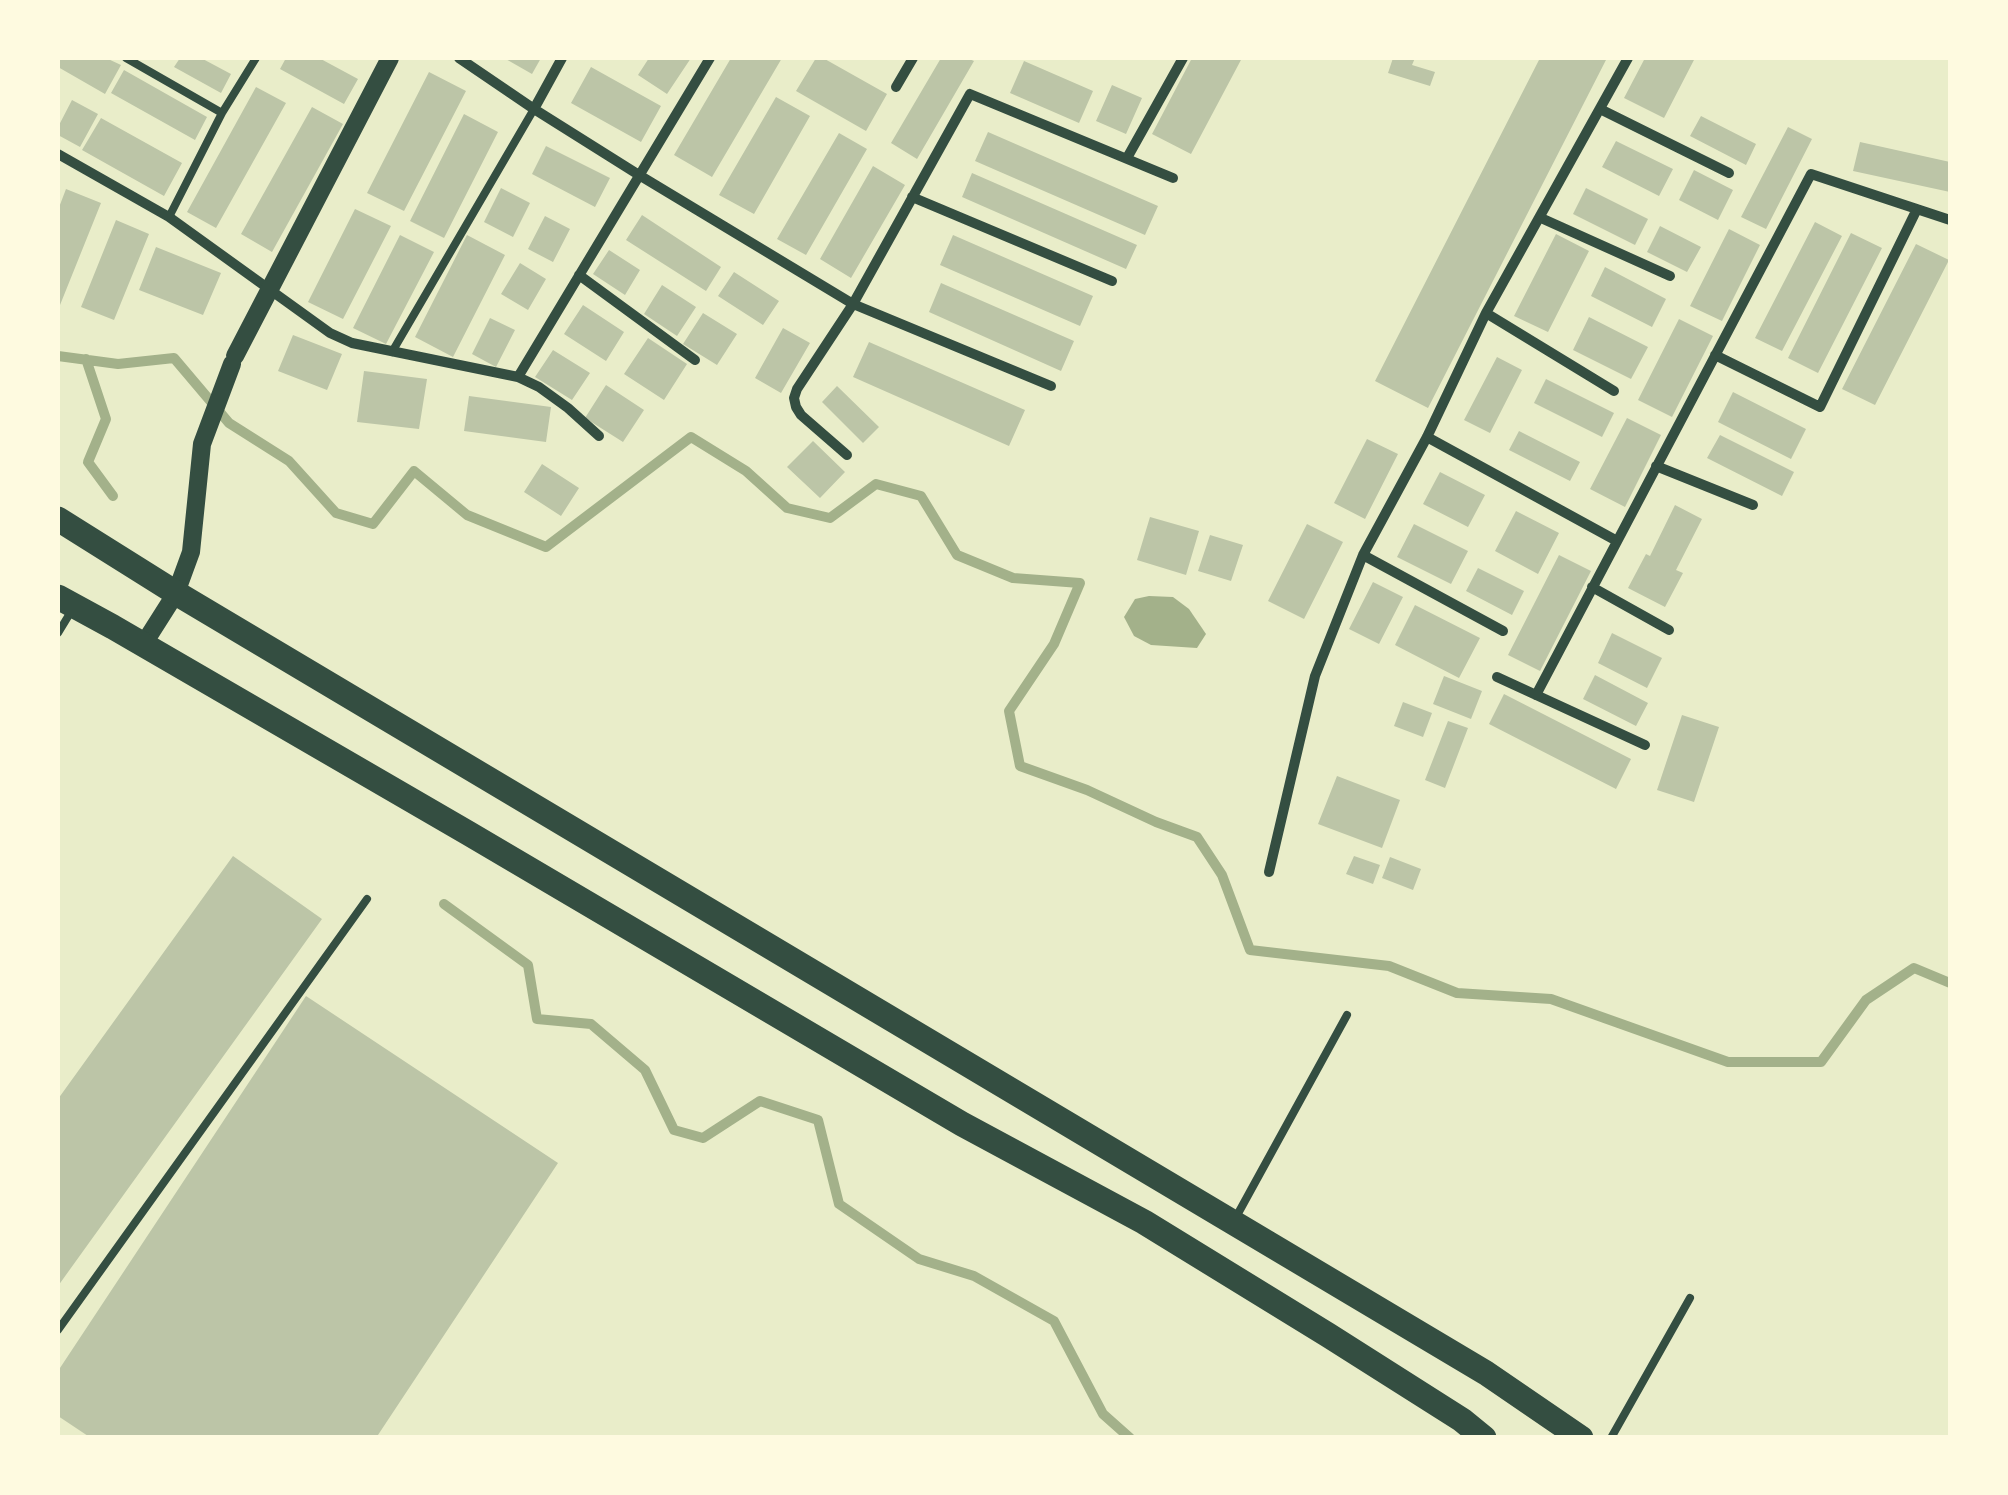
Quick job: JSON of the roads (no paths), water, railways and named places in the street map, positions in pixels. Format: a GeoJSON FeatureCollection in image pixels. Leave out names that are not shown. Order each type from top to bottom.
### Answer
{"type":"FeatureCollection","features":[{"type":"Feature","properties":{"kind":"main road"},"geometry":{"type":"LineString","coordinates":[[58,519],[1486,1373],[1580,1438]]}},
{"type":"Feature","properties":{"kind":"main road"},"geometry":{"type":"LineString","coordinates":[[66,602],[962,1124],[1144,1222],[1328,1334],[1484,1438]]}},
{"type":"Feature","properties":{"kind":"street"},"geometry":{"type":"LineString","coordinates":[[144,645],[176,592],[192,552],[202,444],[233,360],[390,58]]}},
{"type":"Feature","properties":{"kind":"street"},"geometry":{"type":"LineString","coordinates":[[459,58],[639,175],[853,304],[1051,386]]}},
{"type":"Feature","properties":{"kind":"street"},"geometry":{"type":"LineString","coordinates":[[534,109],[562,58]]}},
{"type":"Feature","properties":{"kind":"street"},"geometry":{"type":"LineString","coordinates":[[518,377],[710,58]]}},
{"type":"Feature","properties":{"kind":"street"},"geometry":{"type":"LineString","coordinates":[[896,88],[913,58]]}},
{"type":"Feature","properties":{"kind":"street"},"geometry":{"type":"LineString","coordinates":[[1127,158],[1184,58]]}},
{"type":"Feature","properties":{"kind":"street"},"geometry":{"type":"LineString","coordinates":[[1269,872],[1315,676],[1363,556],[1486,313],[1628,58]]}},
{"type":"Feature","properties":{"kind":"street"},"geometry":{"type":"LineString","coordinates":[[848,456],[800,415],[794,398],[853,304],[970,94],[1173,178]]}},
{"type":"Feature","properties":{"kind":"street"},"geometry":{"type":"LineString","coordinates":[[1600,109],[1729,173]]}},
{"type":"Feature","properties":{"kind":"street"},"geometry":{"type":"LineString","coordinates":[[58,154],[168,217],[330,333],[352,343],[518,377],[568,408],[599,436]]}},
{"type":"Feature","properties":{"kind":"street"},"geometry":{"type":"LineString","coordinates":[[1536,695],[1811,174],[1950,220]]}},
{"type":"Feature","properties":{"kind":"street"},"geometry":{"type":"LineString","coordinates":[[912,196],[1112,281]]}},
{"type":"Feature","properties":{"kind":"street"},"geometry":{"type":"LineString","coordinates":[[1715,356],[1820,407],[1916,209]]}},
{"type":"Feature","properties":{"kind":"street"},"geometry":{"type":"LineString","coordinates":[[1541,218],[1670,276]]}},
{"type":"Feature","properties":{"kind":"street"},"geometry":{"type":"LineString","coordinates":[[579,275],[695,360]]}},
{"type":"Feature","properties":{"kind":"street"},"geometry":{"type":"LineString","coordinates":[[1486,313],[1614,390]]}},
{"type":"Feature","properties":{"kind":"street"},"geometry":{"type":"LineString","coordinates":[[1426,437],[1617,541]]}},
{"type":"Feature","properties":{"kind":"street"},"geometry":{"type":"LineString","coordinates":[[1656,466],[1753,505]]}},
{"type":"Feature","properties":{"kind":"street"},"geometry":{"type":"LineString","coordinates":[[1363,556],[1503,631]]}},
{"type":"Feature","properties":{"kind":"street"},"geometry":{"type":"LineString","coordinates":[[1592,587],[1669,630]]}},
{"type":"Feature","properties":{"kind":"street"},"geometry":{"type":"LineString","coordinates":[[1497,676],[1645,746]]}},
{"type":"Feature","properties":{"kind":"lane"},"geometry":{"type":"LineString","coordinates":[[126,58],[222,113]]}},
{"type":"Feature","properties":{"kind":"lane"},"geometry":{"type":"LineString","coordinates":[[168,217],[222,113],[256,58]]}},
{"type":"Feature","properties":{"kind":"lane"},"geometry":{"type":"LineString","coordinates":[[392,352],[534,109]]}},
{"type":"Feature","properties":{"kind":"lane"},"geometry":{"type":"LineString","coordinates":[[58,632],[66,602]]}},
{"type":"Feature","properties":{"kind":"lane"},"geometry":{"type":"LineString","coordinates":[[58,1330],[367,899]]}},
{"type":"Feature","properties":{"kind":"lane"},"geometry":{"type":"LineString","coordinates":[[1233,1223],[1347,1015]]}},
{"type":"Feature","properties":{"kind":"lane"},"geometry":{"type":"LineString","coordinates":[[1612,1438],[1690,1298]]}},
{"type":"Feature","properties":{"kind":"waterway"},"geometry":{"type":"LineString","coordinates":[[58,356],[118,364],[174,358],[229,423],[289,461],[336,513],[373,524],[414,471],[467,515],[546,547],[691,437],[746,471],[787,508],[830,518],[876,484],[921,496],[957,555],[1013,578],[1080,583],[1054,644],[1009,711],[1020,766],[1197,837],[1222,875],[1250,950],[1389,966],[1457,993],[1551,999],[1728,1062],[1821,1062],[1866,1000],[1914,968],[1950,983]]}},
{"type":"Feature","properties":{"kind":"waterway"},"geometry":{"type":"LineString","coordinates":[[86,359],[106,419],[88,462],[113,496]]}},
{"type":"Feature","properties":{"kind":"waterway"},"geometry":{"type":"LineString","coordinates":[[444,904],[528,965],[537,1019],[591,1024],[645,1070],[674,1130],[703,1138],[760,1101],[818,1120],[839,1204],[919,1259],[974,1276],[1054,1321],[1103,1414],[1130,1438]]}}]}
